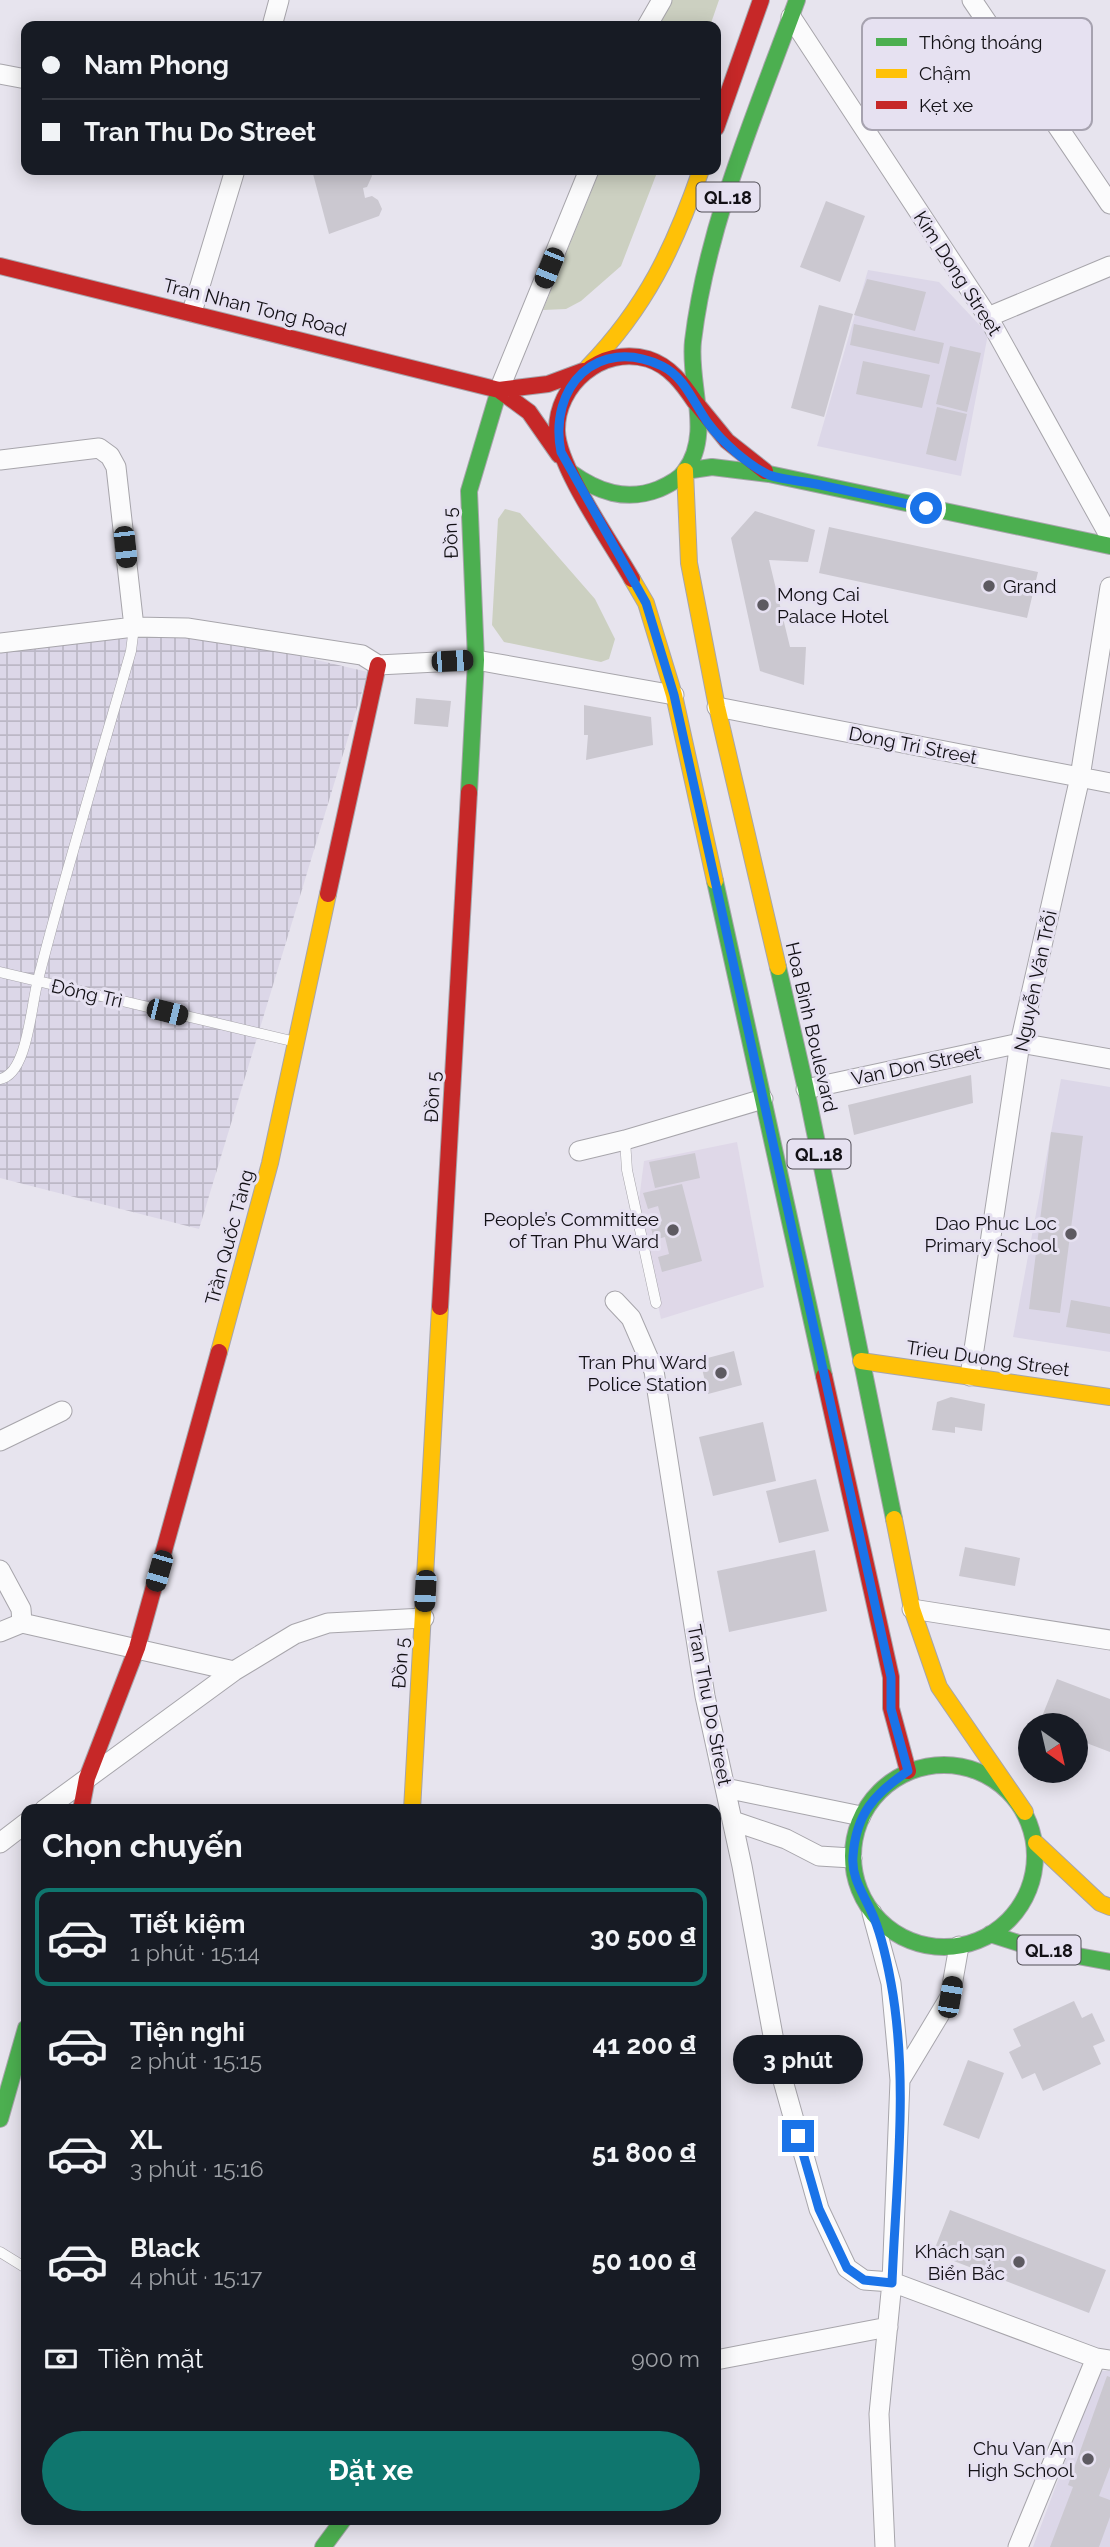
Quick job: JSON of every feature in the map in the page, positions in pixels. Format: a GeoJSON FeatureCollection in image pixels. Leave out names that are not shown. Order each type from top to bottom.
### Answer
{"type":"FeatureCollection","features":[{"type":"Feature","properties":{"kind":"main road"},"geometry":{"type":"LineString","coordinates":[[721,114],[761,0]]}},
{"type":"Feature","properties":{"kind":"main road","name":"QL.18"},"geometry":{"type":"LineString","coordinates":[[695,402],[692,345],[710,249],[794,9]]}},
{"type":"Feature","properties":{"kind":"main road","name":"QL.18"},"geometry":{"type":"LineString","coordinates":[[583,371],[619,337],[659,278],[699,175]]}},
{"type":"Feature","properties":{"kind":"main road","name":"Tran Nhan Tong Road"},"geometry":{"type":"LineString","coordinates":[[0,266],[499,390]]}},
{"type":"Feature","properties":{"kind":"main road"},"geometry":{"type":"LineString","coordinates":[[499,390],[548,384],[602,361],[624,357],[646,359],[666,368],[682,382],[709,424],[730,447],[769,474]]}},
{"type":"Feature","properties":{"kind":"main road"},"geometry":{"type":"LineString","coordinates":[[570,472],[561,452],[557,430],[559,409],[568,389],[583,371]]}},
{"type":"Feature","properties":{"kind":"main road"},"geometry":{"type":"LineString","coordinates":[[499,390],[529,412],[570,472],[607,494],[629,497],[650,493],[685,471],[712,467],[769,474],[1110,547]]}},
{"type":"Feature","properties":{"kind":"main road","name":"Đồn 5"},"geometry":{"type":"LineString","coordinates":[[412,1804],[476,660],[469,491],[499,390]]}},
{"type":"Feature","properties":{"kind":"main road"},"geometry":{"type":"LineString","coordinates":[[685,471],[697,436],[695,402]]}},
{"type":"Feature","properties":{"kind":"main road","name":"Hoa Binh Boulevard"},"geometry":{"type":"LineString","coordinates":[[685,471],[689,563],[717,707],[806,1089],[891,1677],[891,1709],[908,1771]]}},
{"type":"Feature","properties":{"kind":"main road","name":"Hoa Binh Boulevard"},"geometry":{"type":"LineString","coordinates":[[570,472],[646,603],[674,695],[763,1099],[844,1357],[912,1609],[939,1687],[1025,1812]]}},
{"type":"Feature","properties":{"kind":"main road","name":"Trần Quốc Tảng"},"geometry":{"type":"LineString","coordinates":[[82,1804],[87,1777],[138,1648],[248,1251],[297,1043],[378,665]]}},
{"type":"Feature","properties":{"kind":"main road"},"geometry":{"type":"LineString","coordinates":[[674,695],[717,707]]}},
{"type":"Feature","properties":{"kind":"main road"},"geometry":{"type":"LineString","coordinates":[[763,1099],[806,1089]]}},
{"type":"Feature","properties":{"kind":"main road","name":"Trieu Duong Street"},"geometry":{"type":"LineString","coordinates":[[844,1357],[1110,1397]]}},
{"type":"Feature","properties":{"kind":"main road","name":"QL.18"},"geometry":{"type":"LineString","coordinates":[[941,1764],[974,1769],[1003,1785],[1025,1812],[1036,1843],[1033,1876],[1024,1899],[1009,1919],[990,1934],[959,1945],[935,1947],[911,1941],[889,1929],[872,1913],[858,1887],[852,1858],[861,1816],[880,1790],[908,1771],[941,1764]]}},
{"type":"Feature","properties":{"kind":"main road","name":"QL.18"},"geometry":{"type":"LineString","coordinates":[[1036,1843],[1100,1903],[1110,1907]]}},
{"type":"Feature","properties":{"kind":"main road","name":"QL.18"},"geometry":{"type":"LineString","coordinates":[[990,1934],[1034,1948],[1076,1953],[1110,1962]]}},
{"type":"Feature","properties":{"kind":"main road"},"geometry":{"type":"LineString","coordinates":[[0,2119],[21,2046]]}},
{"type":"Feature","properties":{"kind":"main road"},"geometry":{"type":"LineString","coordinates":[[329,2544],[340,2525]]}},
{"type":"Feature","properties":{"kind":"street"},"geometry":{"type":"LineString","coordinates":[[273,21],[279,0]]}},
{"type":"Feature","properties":{"kind":"street"},"geometry":{"type":"LineString","coordinates":[[650,21],[661,0]]}},
{"type":"Feature","properties":{"kind":"street"},"geometry":{"type":"LineString","coordinates":[[972,0],[984,18]]}},
{"type":"Feature","properties":{"kind":"street","name":"Kim Dong Street"},"geometry":{"type":"LineString","coordinates":[[794,9],[862,117]]}},
{"type":"Feature","properties":{"kind":"street"},"geometry":{"type":"LineString","coordinates":[[0,74],[21,78]]}},
{"type":"Feature","properties":{"kind":"street","name":"Kim Dong Street"},"geometry":{"type":"LineString","coordinates":[[870,130],[988,317],[1110,537]]}},
{"type":"Feature","properties":{"kind":"street"},"geometry":{"type":"LineString","coordinates":[[1060,130],[1110,204]]}},
{"type":"Feature","properties":{"kind":"street"},"geometry":{"type":"LineString","coordinates":[[192,312],[233,175]]}},
{"type":"Feature","properties":{"kind":"street"},"geometry":{"type":"LineString","coordinates":[[499,390],[587,175]]}},
{"type":"Feature","properties":{"kind":"street"},"geometry":{"type":"LineString","coordinates":[[988,317],[1110,266]]}},
{"type":"Feature","properties":{"kind":"street"},"geometry":{"type":"LineString","coordinates":[[0,460],[99,448],[110,456],[116,467],[134,627]]}},
{"type":"Feature","properties":{"kind":"street","name":"Nguyễn Văn Trỗi"},"geometry":{"type":"LineString","coordinates":[[970,1376],[1020,1043],[1080,778],[1110,587]]}},
{"type":"Feature","properties":{"kind":"street"},"geometry":{"type":"LineString","coordinates":[[0,643],[134,627],[187,628],[362,655],[378,665],[476,660],[674,695]]}},
{"type":"Feature","properties":{"kind":"street","name":"Dong Tri Street"},"geometry":{"type":"LineString","coordinates":[[717,707],[1110,783]]}},
{"type":"Feature","properties":{"kind":"street","name":"Van Don Street"},"geometry":{"type":"LineString","coordinates":[[806,1089],[1020,1043],[1110,1059]]}},
{"type":"Feature","properties":{"kind":"street"},"geometry":{"type":"LineString","coordinates":[[579,1151],[763,1099]]}},
{"type":"Feature","properties":{"kind":"street","name":"Tran Thu Do Street"},"geometry":{"type":"LineString","coordinates":[[615,1301],[631,1318],[654,1371],[705,1696],[733,1821],[778,2063],[819,2209],[847,2268],[864,2280],[892,2283],[1103,2359]]}},
{"type":"Feature","properties":{"kind":"street"},"geometry":{"type":"LineString","coordinates":[[0,1441],[62,1411]]}},
{"type":"Feature","properties":{"kind":"street"},"geometry":{"type":"LineString","coordinates":[[0,1570],[21,1609],[22,1623]]}},
{"type":"Feature","properties":{"kind":"street"},"geometry":{"type":"LineString","coordinates":[[912,1609],[1110,1640]]}},
{"type":"Feature","properties":{"kind":"street"},"geometry":{"type":"LineString","coordinates":[[52,1804],[234,1671],[311,1627],[424,1618]]}},
{"type":"Feature","properties":{"kind":"street"},"geometry":{"type":"LineString","coordinates":[[0,1633],[22,1623],[234,1671]]}},
{"type":"Feature","properties":{"kind":"street"},"geometry":{"type":"LineString","coordinates":[[725,1788],[861,1816]]}},
{"type":"Feature","properties":{"kind":"street"},"geometry":{"type":"LineString","coordinates":[[733,1821],[786,1839],[820,1856],[852,1858]]}},
{"type":"Feature","properties":{"kind":"street"},"geometry":{"type":"LineString","coordinates":[[0,1843],[21,1827]]}},
{"type":"Feature","properties":{"kind":"street"},"geometry":{"type":"LineString","coordinates":[[872,1913],[891,1983],[900,2080],[892,2283],[879,2414],[885,2547]]}},
{"type":"Feature","properties":{"kind":"street"},"geometry":{"type":"LineString","coordinates":[[900,2080],[950,1997],[959,1945]]}},
{"type":"Feature","properties":{"kind":"street"},"geometry":{"type":"LineString","coordinates":[[721,2359],[888,2327]]}},
{"type":"Feature","properties":{"kind":"street"},"geometry":{"type":"LineString","coordinates":[[1018,2547],[1103,2359]]}},
{"type":"Feature","properties":{"kind":"lane"},"geometry":{"type":"LineString","coordinates":[[0,1079],[9,1077],[19,1065],[37,981],[131,651],[134,627]]}},
{"type":"Feature","properties":{"kind":"lane","name":"Đông Trì"},"geometry":{"type":"LineString","coordinates":[[0,972],[297,1043]]}},
{"type":"Feature","properties":{"kind":"lane"},"geometry":{"type":"LineString","coordinates":[[625,1140],[627,1170],[656,1303]]}},
{"type":"Feature","properties":{"kind":"lane"},"geometry":{"type":"LineString","coordinates":[[0,2252],[21,2265]]}},
{"type":"Feature","properties":{"kind":"shaded area"},"geometry":{"type":"Polygon","coordinates":[[[868,270],[939,282],[988,334],[961,476],[817,446],[868,270]]]}},
{"type":"Feature","properties":{"kind":"shaded area"},"geometry":{"type":"Polygon","coordinates":[[[137,630],[232,640],[368,672],[199,1229],[0,1178],[0,645],[137,630]]]}},
{"type":"Feature","properties":{"kind":"shaded area","name":"Dao Phuc Loc Primary School"},"geometry":{"type":"Polygon","coordinates":[[[1061,1079],[1110,1087],[1110,1352],[1013,1337],[1061,1079]]]}},
{"type":"Feature","properties":{"kind":"shaded area"},"geometry":{"type":"Polygon","coordinates":[[[737,1142],[764,1287],[661,1319],[638,1208],[644,1161],[737,1142]]]}},
{"type":"Feature","properties":{"kind":"shaded area","name":"Chu Van An High School"},"geometry":{"type":"Polygon","coordinates":[[[1099,2371],[1110,2371],[1110,2547],[1033,2547],[1099,2371]]]}},
{"type":"Feature","properties":{"kind":"green space"},"geometry":{"type":"Polygon","coordinates":[[[670,0],[719,0],[712,21],[661,21],[670,0]]]}},
{"type":"Feature","properties":{"kind":"green space"},"geometry":{"type":"Polygon","coordinates":[[[598,175],[656,175],[621,266],[581,301],[566,309],[543,310],[598,175]]]}},
{"type":"Feature","properties":{"kind":"green space"},"geometry":{"type":"Polygon","coordinates":[[[505,509],[520,513],[595,599],[615,639],[609,659],[601,662],[504,642],[492,625],[498,519],[505,509]]]}},
{"type":"Feature","properties":{"kind":"building"},"geometry":{"type":"Polygon","coordinates":[[[313,175],[372,175],[367,187],[363,188],[365,198],[372,196],[378,200],[382,209],[379,216],[329,234],[313,175]]]}},
{"type":"Feature","properties":{"kind":"building"},"geometry":{"type":"Polygon","coordinates":[[[826,201],[865,216],[840,282],[800,267],[826,201]]]}},
{"type":"Feature","properties":{"kind":"building"},"geometry":{"type":"Polygon","coordinates":[[[867,279],[926,292],[915,331],[854,315],[867,279]]]}},
{"type":"Feature","properties":{"kind":"building"},"geometry":{"type":"Polygon","coordinates":[[[819,305],[853,314],[824,417],[791,408],[819,305]]]}},
{"type":"Feature","properties":{"kind":"building"},"geometry":{"type":"Polygon","coordinates":[[[854,324],[944,343],[939,364],[850,345],[854,324]]]}},
{"type":"Feature","properties":{"kind":"building"},"geometry":{"type":"Polygon","coordinates":[[[950,346],[981,353],[967,412],[936,404],[950,346]]]}},
{"type":"Feature","properties":{"kind":"building"},"geometry":{"type":"Polygon","coordinates":[[[863,361],[930,375],[922,408],[856,394],[863,361]]]}},
{"type":"Feature","properties":{"kind":"building"},"geometry":{"type":"Polygon","coordinates":[[[937,407],[967,414],[956,461],[926,454],[937,407]]]}},
{"type":"Feature","properties":{"kind":"building","name":"Mong Cai Palace Hotel"},"geometry":{"type":"Polygon","coordinates":[[[755,511],[815,530],[808,562],[769,560],[790,647],[806,647],[804,685],[760,671],[731,538],[755,511]]]}},
{"type":"Feature","properties":{"kind":"building"},"geometry":{"type":"Polygon","coordinates":[[[829,527],[1038,572],[1027,618],[819,573],[829,527]]]}},
{"type":"Feature","properties":{"kind":"building"},"geometry":{"type":"Polygon","coordinates":[[[416,698],[451,701],[448,727],[414,724],[416,698]]]}},
{"type":"Feature","properties":{"kind":"building"},"geometry":{"type":"Polygon","coordinates":[[[584,705],[651,717],[653,745],[586,760],[588,735],[584,735],[584,705]]]}},
{"type":"Feature","properties":{"kind":"building"},"geometry":{"type":"Polygon","coordinates":[[[971,1075],[973,1103],[854,1135],[848,1105],[971,1075]]]}},
{"type":"Feature","properties":{"kind":"building"},"geometry":{"type":"Polygon","coordinates":[[[1051,1132],[1083,1136],[1060,1313],[1029,1309],[1051,1132]]]}},
{"type":"Feature","properties":{"kind":"building"},"geometry":{"type":"Polygon","coordinates":[[[695,1153],[700,1178],[655,1188],[649,1162],[695,1153]]]}},
{"type":"Feature","properties":{"kind":"building","name":"People’s Committee of Tran Phu Ward"},"geometry":{"type":"Polygon","coordinates":[[[682,1184],[702,1261],[662,1272],[658,1257],[669,1254],[665,1237],[654,1240],[650,1224],[662,1221],[658,1206],[648,1209],[643,1193],[682,1184]]]}},
{"type":"Feature","properties":{"kind":"building"},"geometry":{"type":"Polygon","coordinates":[[[1071,1300],[1110,1307],[1110,1334],[1066,1327],[1071,1300]]]}},
{"type":"Feature","properties":{"kind":"building","name":"Tran Phu Ward Police Station"},"geometry":{"type":"Polygon","coordinates":[[[734,1351],[742,1385],[708,1394],[700,1360],[734,1351]]]}},
{"type":"Feature","properties":{"kind":"building"},"geometry":{"type":"Polygon","coordinates":[[[951,1397],[985,1404],[982,1431],[955,1427],[955,1433],[932,1430],[937,1402],[951,1397]]]}},
{"type":"Feature","properties":{"kind":"building"},"geometry":{"type":"Polygon","coordinates":[[[763,1422],[776,1481],[713,1496],[699,1437],[763,1422]]]}},
{"type":"Feature","properties":{"kind":"building"},"geometry":{"type":"Polygon","coordinates":[[[816,1479],[829,1531],[779,1543],[766,1491],[816,1479]]]}},
{"type":"Feature","properties":{"kind":"building"},"geometry":{"type":"Polygon","coordinates":[[[965,1547],[1020,1558],[1015,1586],[959,1576],[965,1547]]]}},
{"type":"Feature","properties":{"kind":"building"},"geometry":{"type":"Polygon","coordinates":[[[815,1550],[827,1611],[729,1632],[717,1571],[815,1550]]]}},
{"type":"Feature","properties":{"kind":"building"},"geometry":{"type":"Polygon","coordinates":[[[1057,1679],[1110,1699],[1110,1752],[1088,1744],[1088,1713],[1043,1713],[1057,1679]]]}},
{"type":"Feature","properties":{"kind":"building"},"geometry":{"type":"Polygon","coordinates":[[[1074,2001],[1082,2018],[1092,2013],[1105,2041],[1093,2046],[1101,2064],[1043,2091],[1035,2073],[1022,2079],[1009,2052],[1021,2046],[1013,2029],[1074,2001]]]}},
{"type":"Feature","properties":{"kind":"building"},"geometry":{"type":"Polygon","coordinates":[[[968,2060],[1004,2073],[979,2139],[943,2125],[968,2060]]]}},
{"type":"Feature","properties":{"kind":"building","name":"Khách sạn Biển Bắc"},"geometry":{"type":"Polygon","coordinates":[[[950,2210],[1106,2270],[1089,2313],[933,2253],[950,2210]]]}},
{"type":"Feature","properties":{"kind":"building","name":"Chu Van An High School"},"geometry":{"type":"Polygon","coordinates":[[[1107,2376],[1110,2377],[1110,2467],[1099,2496],[1110,2500],[1110,2517],[1099,2547],[1050,2547],[1073,2487],[1068,2485],[1107,2376]]]}},
{"type":"Feature","properties":{"kind":"traffic: fast"},"geometry":{"type":"LineString","coordinates":[[570,472],[602,490],[635,495],[674,482],[683,474],[693,457],[699,425],[692,357],[700,297],[735,168],[797,0]]}},
{"type":"Feature","properties":{"kind":"traffic: fast"},"geometry":{"type":"LineString","coordinates":[[469,792],[476,660],[469,491],[499,390]]}},
{"type":"Feature","properties":{"kind":"traffic: fast"},"geometry":{"type":"LineString","coordinates":[[685,471],[712,467],[769,474],[1110,546]]}},
{"type":"Feature","properties":{"kind":"traffic: fast"},"geometry":{"type":"LineString","coordinates":[[715,881],[824,1376]]}},
{"type":"Feature","properties":{"kind":"traffic: fast"},"geometry":{"type":"LineString","coordinates":[[778,967],[806,1089],[894,1519]]}},
{"type":"Feature","properties":{"kind":"traffic: fast"},"geometry":{"type":"LineString","coordinates":[[944,1765],[979,1772],[1008,1792],[1028,1821],[1035,1856],[1028,1891],[1008,1920],[979,1940],[944,1947],[909,1940],[880,1920],[860,1891],[853,1856],[860,1821],[880,1792],[909,1772],[944,1765]]}},
{"type":"Feature","properties":{"kind":"traffic: fast"},"geometry":{"type":"LineString","coordinates":[[990,1934],[1034,1948],[1110,1962]]}},
{"type":"Feature","properties":{"kind":"traffic: fast"},"geometry":{"type":"LineString","coordinates":[[0,2119],[21,2046]]}},
{"type":"Feature","properties":{"kind":"traffic: fast"},"geometry":{"type":"LineString","coordinates":[[323,2547],[339,2525]]}},
{"type":"Feature","properties":{"kind":"traffic: slow"},"geometry":{"type":"LineString","coordinates":[[588,367],[626,322],[656,275],[669,251],[699,175]]}},
{"type":"Feature","properties":{"kind":"traffic: slow"},"geometry":{"type":"LineString","coordinates":[[685,471],[689,563],[717,707],[778,967]]}},
{"type":"Feature","properties":{"kind":"traffic: slow"},"geometry":{"type":"LineString","coordinates":[[632,579],[646,603],[674,695],[715,881]]}},
{"type":"Feature","properties":{"kind":"traffic: slow"},"geometry":{"type":"LineString","coordinates":[[219,1352],[270,1163],[328,894]]}},
{"type":"Feature","properties":{"kind":"traffic: slow"},"geometry":{"type":"LineString","coordinates":[[412,1804],[440,1307]]}},
{"type":"Feature","properties":{"kind":"traffic: slow"},"geometry":{"type":"LineString","coordinates":[[861,1361],[1110,1397]]}},
{"type":"Feature","properties":{"kind":"traffic: slow"},"geometry":{"type":"LineString","coordinates":[[894,1519],[912,1609],[939,1687],[1025,1812]]}},
{"type":"Feature","properties":{"kind":"traffic: slow"},"geometry":{"type":"LineString","coordinates":[[1036,1843],[1100,1903],[1110,1907]]}},
{"type":"Feature","properties":{"kind":"traffic: jam"},"geometry":{"type":"LineString","coordinates":[[721,114],[761,0]]}},
{"type":"Feature","properties":{"kind":"traffic: jam"},"geometry":{"type":"LineString","coordinates":[[0,266],[499,390],[529,412],[559,455]]}},
{"type":"Feature","properties":{"kind":"traffic: jam"},"geometry":{"type":"LineString","coordinates":[[632,579],[566,465],[557,431],[564,398],[573,384],[599,363],[631,356],[648,359],[663,366],[681,382],[695,402]]}},
{"type":"Feature","properties":{"kind":"traffic: jam"},"geometry":{"type":"LineString","coordinates":[[499,390],[548,384],[583,371]]}},
{"type":"Feature","properties":{"kind":"traffic: jam"},"geometry":{"type":"LineString","coordinates":[[696,403],[727,441],[765,471]]}},
{"type":"Feature","properties":{"kind":"traffic: jam"},"geometry":{"type":"LineString","coordinates":[[328,894],[378,665]]}},
{"type":"Feature","properties":{"kind":"traffic: jam"},"geometry":{"type":"LineString","coordinates":[[440,1307],[469,792]]}},
{"type":"Feature","properties":{"kind":"traffic: jam"},"geometry":{"type":"LineString","coordinates":[[82,1804],[87,1778],[137,1648],[219,1352]]}},
{"type":"Feature","properties":{"kind":"traffic: jam"},"geometry":{"type":"LineString","coordinates":[[824,1376],[891,1677],[891,1708],[908,1771]]}},
{"type":"Feature","properties":{"kind":"place","name":"Grand"},"geometry":{"type":"Point","coordinates":[989,586]}},
{"type":"Feature","properties":{"kind":"place","name":"Mong Cai Palace Hotel"},"geometry":{"type":"Point","coordinates":[763,605]}},
{"type":"Feature","properties":{"kind":"place","name":"People’s Committee of Tran Phu Ward"},"geometry":{"type":"Point","coordinates":[673,1230]}},
{"type":"Feature","properties":{"kind":"place","name":"Dao Phuc Loc Primary School"},"geometry":{"type":"Point","coordinates":[1071,1234]}},
{"type":"Feature","properties":{"kind":"place","name":"Tran Phu Ward Police Station"},"geometry":{"type":"Point","coordinates":[721,1373]}},
{"type":"Feature","properties":{"kind":"place","name":"Khách sạn Biển Bắc"},"geometry":{"type":"Point","coordinates":[1019,2262]}},
{"type":"Feature","properties":{"kind":"place","name":"Chu Van An High School"},"geometry":{"type":"Point","coordinates":[1088,2459]}},
{"type":"Feature","properties":{"kind":"route"},"geometry":{"type":"LineString","coordinates":[[798,2136],[819,2209],[847,2268],[864,2280],[892,2283],[900,2080],[891,1983],[872,1913],[858,1887],[852,1858],[861,1816],[880,1790],[908,1771],[891,1709],[891,1677],[674,695],[646,603],[561,452],[557,430],[559,409],[568,389],[583,371],[602,361],[624,357],[646,359],[666,368],[682,382],[709,424],[730,447],[769,474],[926,508]]}}]}
